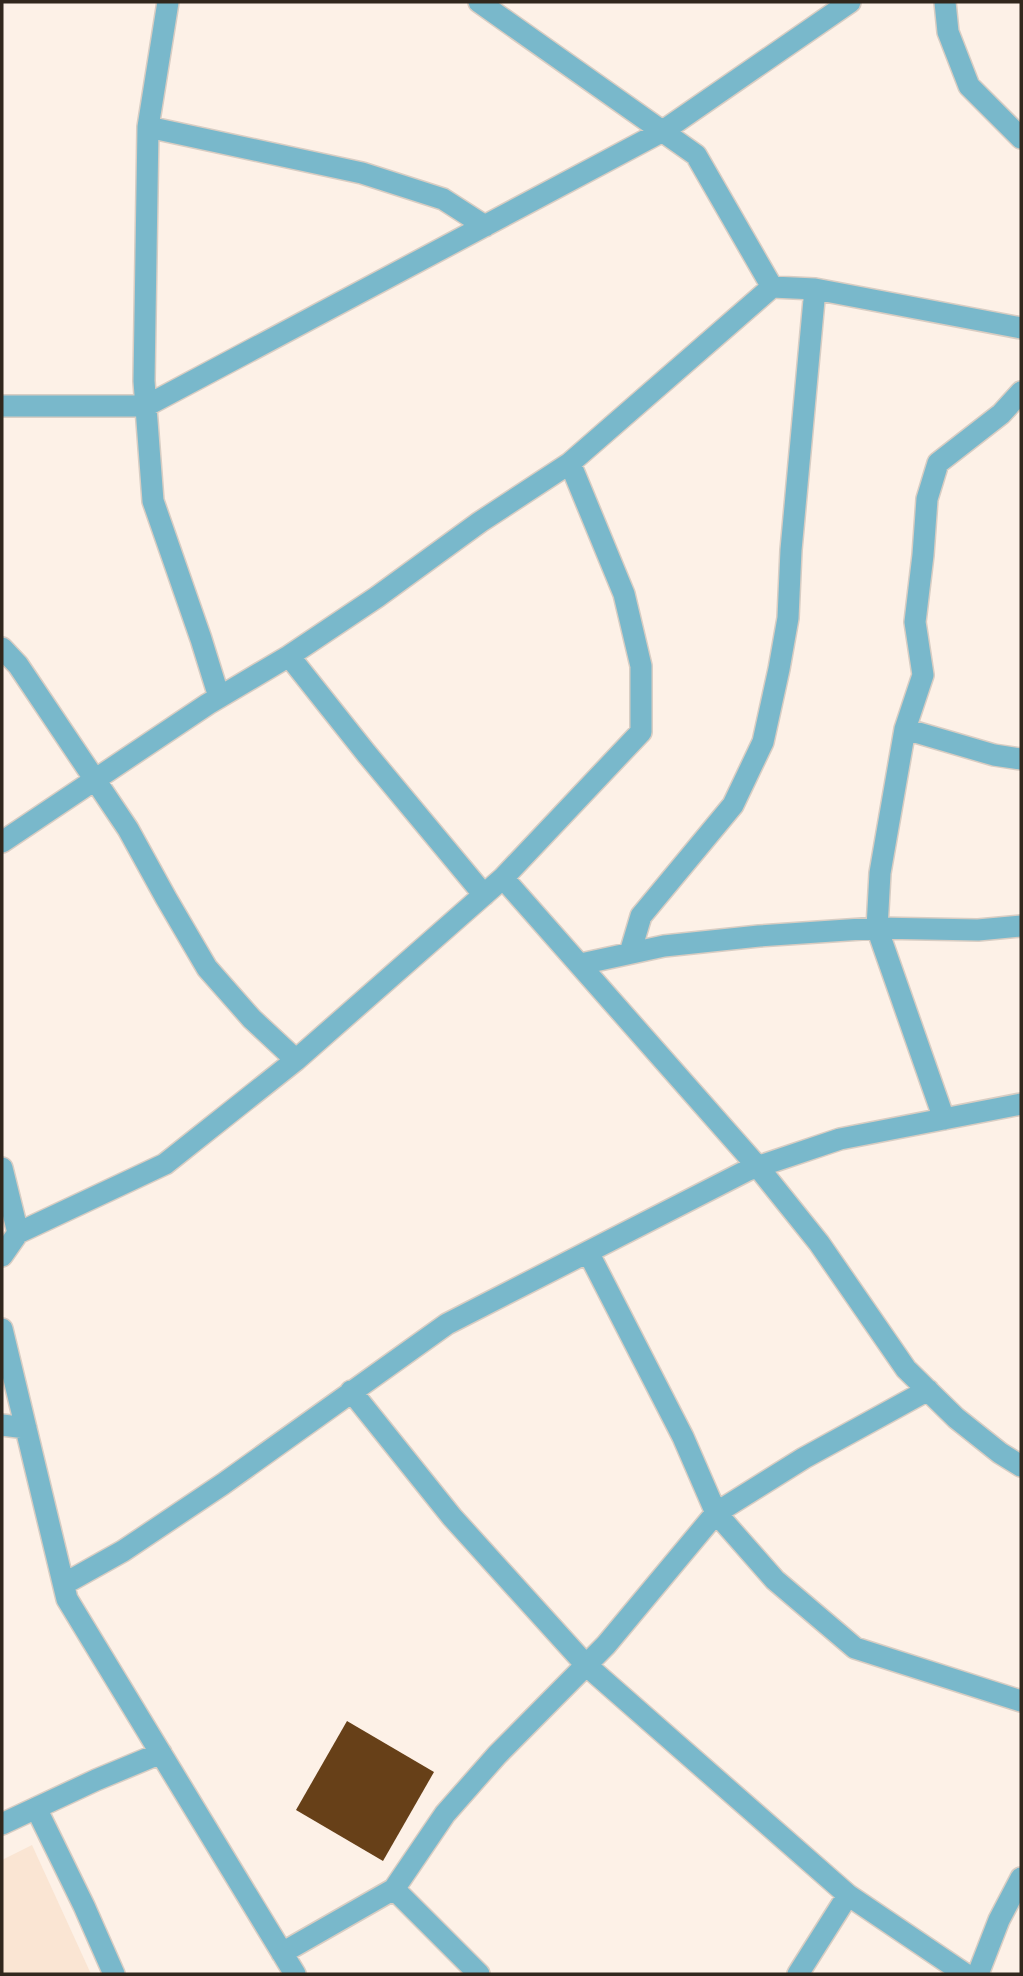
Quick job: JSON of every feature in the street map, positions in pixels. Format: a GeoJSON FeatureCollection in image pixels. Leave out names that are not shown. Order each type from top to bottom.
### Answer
{"type":"FeatureCollection","features":[{"type":"Feature","properties":{"kind":"street"},"geometry":{"type":"LineString","coordinates":[[167,2],[148,127],[144,381],[153,501],[219,698]]}},
{"type":"Feature","properties":{"kind":"street"},"geometry":{"type":"LineString","coordinates":[[479,2],[696,155],[772,287]]}},
{"type":"Feature","properties":{"kind":"street"},"geometry":{"type":"LineString","coordinates":[[2,406],[146,406],[663,131],[850,2]]}},
{"type":"Feature","properties":{"kind":"street"},"geometry":{"type":"LineString","coordinates":[[945,2],[948,32],[969,86],[1021,138]]}},
{"type":"Feature","properties":{"kind":"street"},"geometry":{"type":"LineString","coordinates":[[148,127],[362,173],[443,199],[485,226]]}},
{"type":"Feature","properties":{"kind":"street"},"geometry":{"type":"LineString","coordinates":[[2,842],[219,698],[289,656],[377,597],[480,522],[570,463],[772,287],[815,289],[1021,328]]}},
{"type":"Feature","properties":{"kind":"street"},"geometry":{"type":"LineString","coordinates":[[630,953],[641,916],[733,806],[763,742],[788,618],[791,550],[815,289]]}},
{"type":"Feature","properties":{"kind":"street"},"geometry":{"type":"LineString","coordinates":[[944,1119],[877,928],[880,873],[905,729],[923,675],[915,622],[927,499],[937,463],[1001,414],[1021,391]]}},
{"type":"Feature","properties":{"kind":"street"},"geometry":{"type":"LineString","coordinates":[[2,1256],[18,1233],[165,1164],[296,1060],[503,878],[641,732],[641,666],[624,594],[570,463]]}},
{"type":"Feature","properties":{"kind":"street"},"geometry":{"type":"LineString","coordinates":[[2,648],[18,665],[128,829],[208,968],[252,1019],[296,1060]]}},
{"type":"Feature","properties":{"kind":"street"},"geometry":{"type":"LineString","coordinates":[[289,656],[484,895]]}},
{"type":"Feature","properties":{"kind":"street"},"geometry":{"type":"LineString","coordinates":[[905,729],[994,755],[1021,760]]}},
{"type":"Feature","properties":{"kind":"street"},"geometry":{"type":"LineString","coordinates":[[503,878],[758,1167],[819,1243],[905,1369],[956,1418],[999,1453],[1021,1466]]}},
{"type":"Feature","properties":{"kind":"street"},"geometry":{"type":"LineString","coordinates":[[581,964],[664,946],[759,936],[877,928],[978,930],[1021,926]]}},
{"type":"Feature","properties":{"kind":"street"},"geometry":{"type":"LineString","coordinates":[[64,1584],[123,1551],[223,1484],[447,1324],[588,1252],[758,1167],[840,1139],[1021,1104]]}},
{"type":"Feature","properties":{"kind":"street"},"geometry":{"type":"LineString","coordinates":[[2,1168],[18,1233]]}},
{"type":"Feature","properties":{"kind":"street"},"geometry":{"type":"LineString","coordinates":[[588,1252],[683,1437],[716,1513],[775,1580],[855,1648],[1021,1701]]}},
{"type":"Feature","properties":{"kind":"street"},"geometry":{"type":"LineString","coordinates":[[2,1329],[68,1599],[295,1974]]}},
{"type":"Feature","properties":{"kind":"street"},"geometry":{"type":"LineString","coordinates":[[282,1953],[394,1889],[445,1814],[586,1664],[716,1513],[804,1458],[928,1390]]}},
{"type":"Feature","properties":{"kind":"street"},"geometry":{"type":"LineString","coordinates":[[351,1391],[452,1517],[586,1664],[848,1895],[965,1974]]}},
{"type":"Feature","properties":{"kind":"street"},"geometry":{"type":"LineString","coordinates":[[2,1424],[26,1428]]}},
{"type":"Feature","properties":{"kind":"street"},"geometry":{"type":"LineString","coordinates":[[2,1824],[161,1753]]}},
{"type":"Feature","properties":{"kind":"street"},"geometry":{"type":"LineString","coordinates":[[36,1808],[114,1974]]}},
{"type":"Feature","properties":{"kind":"street"},"geometry":{"type":"LineString","coordinates":[[978,1974],[999,1920],[1021,1878]]}},
{"type":"Feature","properties":{"kind":"street"},"geometry":{"type":"LineString","coordinates":[[394,1889],[479,1974]]}},
{"type":"Feature","properties":{"kind":"street"},"geometry":{"type":"LineString","coordinates":[[798,1974],[848,1895]]}},
{"type":"Feature","properties":{"kind":"shaded area"},"geometry":{"type":"Polygon","coordinates":[[[32,1845],[91,1974],[2,1974],[2,1860],[32,1845]]]}},
{"type":"Feature","properties":{"kind":"building"},"geometry":{"type":"Polygon","coordinates":[[[347,1721],[434,1772],[383,1861],[296,1810],[347,1721]]]}}]}
